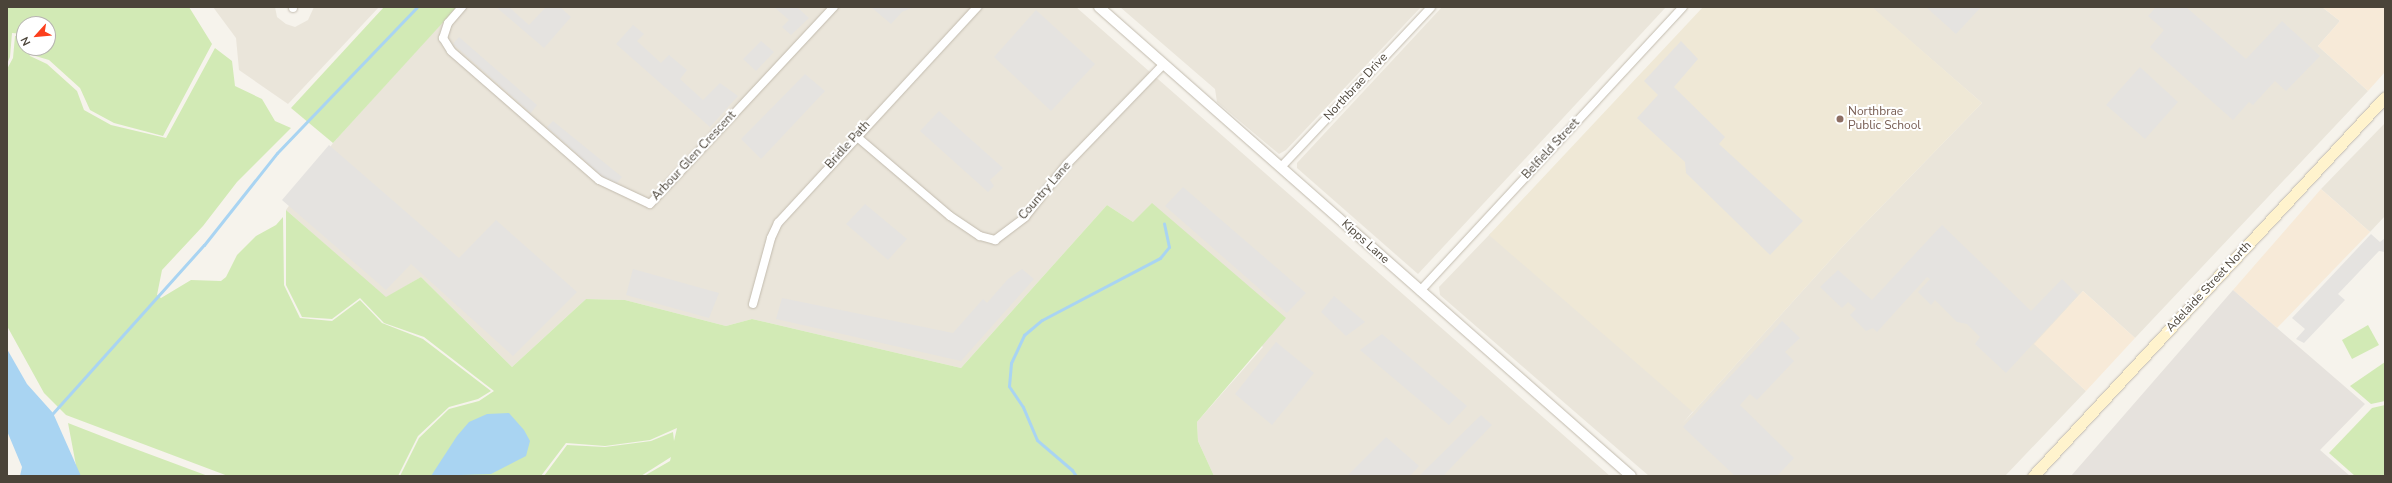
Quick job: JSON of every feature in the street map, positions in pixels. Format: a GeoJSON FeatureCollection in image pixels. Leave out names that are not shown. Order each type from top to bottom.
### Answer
{"type":"FeatureCollection","features":[{"type":"Feature","properties":{"kind":"main road","name":"Adelaide Street North"},"geometry":{"type":"LineString","coordinates":[[2033,476],[2385,97]]}},
{"type":"Feature","properties":{"kind":"street","name":"Arbour Glen Crescent"},"geometry":{"type":"LineString","coordinates":[[462,7],[448,23],[443,38],[451,51],[599,180],[650,204],[834,7]]}},
{"type":"Feature","properties":{"kind":"street","name":"Bridle Path"},"geometry":{"type":"LineString","coordinates":[[753,304],[775,228],[856,136],[977,7]]}},
{"type":"Feature","properties":{"kind":"street","name":"Kipps Lane"},"geometry":{"type":"LineString","coordinates":[[1099,7],[1631,476]]}},
{"type":"Feature","properties":{"kind":"street","name":"Northbrae Drive"},"geometry":{"type":"LineString","coordinates":[[1281,167],[1431,7]]}},
{"type":"Feature","properties":{"kind":"street","name":"Belfield Street"},"geometry":{"type":"LineString","coordinates":[[1420,291],[1683,7]]}},
{"type":"Feature","properties":{"kind":"street","name":"Country Lane"},"geometry":{"type":"LineString","coordinates":[[856,136],[950,216],[974,233],[995,240],[1025,217],[1067,164],[1164,64]]}},
{"type":"Feature","properties":{"kind":"shaded area"},"geometry":{"type":"Polygon","coordinates":[[[213,7],[275,7],[277,17],[286,24],[295,27],[308,20],[314,7],[379,7],[288,104],[239,70],[236,38],[213,7]]]}},
{"type":"Feature","properties":{"kind":"shaded area"},"geometry":{"type":"Polygon","coordinates":[[[456,7],[1076,7],[1610,476],[1214,476],[1198,441],[1197,422],[1263,347],[1133,222],[1107,205],[961,368],[752,319],[726,326],[625,300],[586,299],[512,367],[421,277],[386,298],[286,210],[333,143],[456,7]]]}},
{"type":"Feature","properties":{"kind":"shaded area"},"geometry":{"type":"Polygon","coordinates":[[[496,7],[509,7],[529,25],[546,7],[560,7],[571,17],[544,48],[496,7]]]}},
{"type":"Feature","properties":{"kind":"shaded area"},"geometry":{"type":"Polygon","coordinates":[[[774,7],[797,7],[809,18],[791,35],[782,27],[789,20],[774,7]]]}},
{"type":"Feature","properties":{"kind":"shaded area"},"geometry":{"type":"Polygon","coordinates":[[[871,7],[914,7],[902,12],[891,24],[871,7]]]}},
{"type":"Feature","properties":{"kind":"shaded area"},"geometry":{"type":"Polygon","coordinates":[[[1120,7],[1421,7],[1286,150],[1279,154],[1217,102],[1215,89],[1120,7]]]}},
{"type":"Feature","properties":{"kind":"shaded area"},"geometry":{"type":"Polygon","coordinates":[[[1442,7],[1666,7],[1418,274],[1297,168],[1297,163],[1442,7]]]}},
{"type":"Feature","properties":{"kind":"shaded area"},"geometry":{"type":"Polygon","coordinates":[[[1703,7],[1872,7],[1982,103],[1843,246],[1693,412],[1489,235],[1703,7]]]}},
{"type":"Feature","properties":{"kind":"shaded area"},"geometry":{"type":"Polygon","coordinates":[[[1871,7],[2322,7],[2340,21],[2318,46],[2368,91],[2135,338],[2083,291],[2035,344],[2086,391],[2005,476],[1649,476],[1440,295],[1439,287],[1491,233],[1693,411],[1683,423],[1843,246],[1982,103],[1871,7]]]}},
{"type":"Feature","properties":{"kind":"shaded area"},"geometry":{"type":"Polygon","coordinates":[[[1926,7],[1981,7],[1956,34],[1926,7]]]}},
{"type":"Feature","properties":{"kind":"shaded area"},"geometry":{"type":"Polygon","coordinates":[[[2156,7],[2186,7],[2246,59],[2282,21],[2320,56],[2286,91],[2275,81],[2253,105],[2249,102],[2233,120],[2150,47],[2164,30],[2148,16],[2156,7]]]}},
{"type":"Feature","properties":{"kind":"shaded area"},"geometry":{"type":"Polygon","coordinates":[[[2322,7],[2385,7],[2385,72],[2368,91],[2318,46],[2340,21],[2322,7]]]}},
{"type":"Feature","properties":{"kind":"shaded area"},"geometry":{"type":"Polygon","coordinates":[[[1036,10],[1095,64],[1051,111],[994,57],[1036,10]]]}},
{"type":"Feature","properties":{"kind":"shaded area"},"geometry":{"type":"Polygon","coordinates":[[[633,25],[644,34],[637,41],[661,63],[669,55],[687,70],[680,79],[703,100],[720,83],[738,96],[710,127],[616,44],[633,25]]]}},
{"type":"Feature","properties":{"kind":"shaded area"},"geometry":{"type":"Polygon","coordinates":[[[459,37],[537,105],[531,113],[453,44],[459,37]]]}},
{"type":"Feature","properties":{"kind":"shaded area"},"geometry":{"type":"Polygon","coordinates":[[[761,41],[774,52],[756,71],[743,59],[761,41]]]}},
{"type":"Feature","properties":{"kind":"shaded area"},"geometry":{"type":"Polygon","coordinates":[[[1681,41],[1698,59],[1674,87],[1725,137],[1719,144],[1803,221],[1770,255],[1686,173],[1685,162],[1637,118],[1658,95],[1644,81],[1681,41]]]}},
{"type":"Feature","properties":{"kind":"shaded area"},"geometry":{"type":"Polygon","coordinates":[[[2140,67],[2178,102],[2145,139],[2106,105],[2140,67]]]}},
{"type":"Feature","properties":{"kind":"shaded area"},"geometry":{"type":"Polygon","coordinates":[[[805,74],[825,91],[761,159],[741,139],[805,74]]]}},
{"type":"Feature","properties":{"kind":"shaded area"},"geometry":{"type":"Polygon","coordinates":[[[939,111],[1003,168],[990,180],[994,186],[988,192],[920,131],[939,111]]]}},
{"type":"Feature","properties":{"kind":"shaded area"},"geometry":{"type":"Polygon","coordinates":[[[553,121],[622,177],[617,183],[604,178],[547,127],[553,121]]]}},
{"type":"Feature","properties":{"kind":"shaded area"},"geometry":{"type":"Polygon","coordinates":[[[2385,123],[2385,216],[2370,232],[2321,189],[2385,123]]]}},
{"type":"Feature","properties":{"kind":"shaded area"},"geometry":{"type":"Polygon","coordinates":[[[329,145],[459,258],[496,220],[577,292],[513,356],[411,264],[386,290],[282,200],[329,145]]]}},
{"type":"Feature","properties":{"kind":"shaded area"},"geometry":{"type":"Polygon","coordinates":[[[1183,187],[1306,293],[1287,313],[1165,206],[1183,187]]]}},
{"type":"Feature","properties":{"kind":"shaded area"},"geometry":{"type":"Polygon","coordinates":[[[2321,189],[2370,232],[2277,328],[2233,290],[2321,189]]]}},
{"type":"Feature","properties":{"kind":"shaded area"},"geometry":{"type":"Polygon","coordinates":[[[865,204],[907,239],[888,260],[846,224],[865,204]]]}},
{"type":"Feature","properties":{"kind":"shaded area"},"geometry":{"type":"Polygon","coordinates":[[[1942,225],[2031,311],[2062,279],[2078,295],[2006,373],[1975,344],[1980,337],[1967,324],[1957,322],[1935,300],[1931,305],[1918,292],[1930,279],[1927,277],[1877,332],[1873,328],[1866,331],[1850,315],[1856,309],[1848,302],[1842,308],[1820,287],[1838,270],[1872,300],[1942,225]]]}},
{"type":"Feature","properties":{"kind":"shaded area"},"geometry":{"type":"Polygon","coordinates":[[[2371,234],[2380,242],[2385,238],[2385,252],[2379,251],[2338,294],[2345,300],[2304,343],[2296,339],[2305,329],[2292,318],[2371,234]]]}},
{"type":"Feature","properties":{"kind":"shaded area"},"geometry":{"type":"Polygon","coordinates":[[[633,269],[719,293],[709,318],[626,295],[633,269]]]}},
{"type":"Feature","properties":{"kind":"shaded area"},"geometry":{"type":"Polygon","coordinates":[[[1022,269],[1034,279],[961,361],[776,319],[782,298],[953,333],[983,299],[987,303],[1008,279],[1022,269]]]}},
{"type":"Feature","properties":{"kind":"shaded area"},"geometry":{"type":"Polygon","coordinates":[[[2233,290],[2365,404],[2320,450],[2350,476],[2071,476],[2233,290]]]}},
{"type":"Feature","properties":{"kind":"shaded area"},"geometry":{"type":"Polygon","coordinates":[[[2083,291],[2135,338],[2086,391],[2034,344],[2083,291]]]}},
{"type":"Feature","properties":{"kind":"shaded area"},"geometry":{"type":"Polygon","coordinates":[[[1334,296],[1365,322],[1346,336],[1321,312],[1334,296]]]}},
{"type":"Feature","properties":{"kind":"shaded area"},"geometry":{"type":"Polygon","coordinates":[[[1782,321],[1800,338],[1785,352],[1794,361],[1757,400],[1750,394],[1740,405],[1794,458],[1777,476],[1735,476],[1683,427],[1782,321]]]}},
{"type":"Feature","properties":{"kind":"shaded area"},"geometry":{"type":"Polygon","coordinates":[[[1382,334],[1467,406],[1449,425],[1360,350],[1382,334]]]}},
{"type":"Feature","properties":{"kind":"shaded area"},"geometry":{"type":"Polygon","coordinates":[[[1276,342],[1314,373],[1272,425],[1235,394],[1276,342]]]}},
{"type":"Feature","properties":{"kind":"shaded area"},"geometry":{"type":"Polygon","coordinates":[[[1481,415],[1492,425],[1443,476],[1419,476],[1481,415]]]}},
{"type":"Feature","properties":{"kind":"shaded area"},"geometry":{"type":"Polygon","coordinates":[[[1386,437],[1419,466],[1410,476],[1347,476],[1386,437]]]}},
{"type":"Feature","properties":{"kind":"green space"},"geometry":{"type":"Polygon","coordinates":[[[7,7],[189,7],[212,44],[163,136],[114,123],[90,110],[80,88],[49,60],[35,56],[56,56],[56,16],[16,16],[16,33],[12,33],[10,57],[7,64],[7,7]]]}},
{"type":"Feature","properties":{"kind":"green space"},"geometry":{"type":"Polygon","coordinates":[[[384,7],[457,7],[333,143],[291,108],[384,7]]]}},
{"type":"Feature","properties":{"kind":"green space"},"geometry":{"type":"Polygon","coordinates":[[[15,36],[16,56],[30,56],[47,64],[77,91],[84,110],[111,125],[166,138],[215,48],[232,61],[235,86],[262,99],[275,121],[291,128],[237,182],[203,226],[162,270],[157,295],[161,298],[191,280],[221,281],[226,277],[237,255],[256,236],[276,225],[283,217],[284,285],[300,318],[332,321],[360,300],[382,323],[423,339],[491,391],[478,399],[449,407],[418,436],[398,476],[228,476],[66,415],[44,393],[7,326],[7,69],[13,58],[15,36]]]}},
{"type":"Feature","properties":{"kind":"green space"},"geometry":{"type":"Polygon","coordinates":[[[1152,203],[1286,318],[1197,422],[1198,441],[1214,476],[644,476],[670,461],[671,457],[641,476],[544,476],[567,445],[605,447],[651,441],[673,432],[674,441],[677,428],[650,440],[605,446],[566,443],[541,476],[400,476],[419,438],[449,409],[479,401],[494,391],[424,337],[384,323],[360,298],[332,319],[302,317],[286,285],[286,210],[386,297],[421,277],[512,367],[586,299],[625,300],[726,326],[752,319],[961,368],[1107,205],[1133,222],[1152,203]]]}},
{"type":"Feature","properties":{"kind":"green space"},"geometry":{"type":"Polygon","coordinates":[[[2368,325],[2379,345],[2352,359],[2342,340],[2368,325]]]}},
{"type":"Feature","properties":{"kind":"green space"},"geometry":{"type":"Polygon","coordinates":[[[2385,362],[2385,401],[2371,404],[2350,386],[2385,362]]]}},
{"type":"Feature","properties":{"kind":"green space"},"geometry":{"type":"Polygon","coordinates":[[[2385,405],[2385,476],[2355,476],[2329,453],[2372,408],[2385,405]]]}},
{"type":"Feature","properties":{"kind":"green space"},"geometry":{"type":"Polygon","coordinates":[[[68,423],[122,444],[208,476],[78,476],[68,423]]]}},
{"type":"Feature","properties":{"kind":"water"},"geometry":{"type":"Polygon","coordinates":[[[7,349],[27,384],[53,413],[81,476],[20,476],[22,467],[7,431],[7,349]]]}},
{"type":"Feature","properties":{"kind":"water"},"geometry":{"type":"Polygon","coordinates":[[[509,413],[524,430],[530,441],[526,456],[491,474],[431,476],[457,436],[469,422],[487,414],[509,413]]]}},
{"type":"Feature","properties":{"kind":"waterway"},"geometry":{"type":"LineString","coordinates":[[53,413],[204,245],[277,153],[417,7]]}},
{"type":"Feature","properties":{"kind":"waterway"},"geometry":{"type":"LineString","coordinates":[[1076,476],[1072,470],[1037,440],[1023,407],[1009,386],[1011,363],[1024,335],[1042,320],[1160,258],[1169,247],[1164,224]]}},
{"type":"Feature","properties":{"kind":"place","name":"Northbrae Public School"},"geometry":{"type":"Point","coordinates":[1840,119]}}]}
